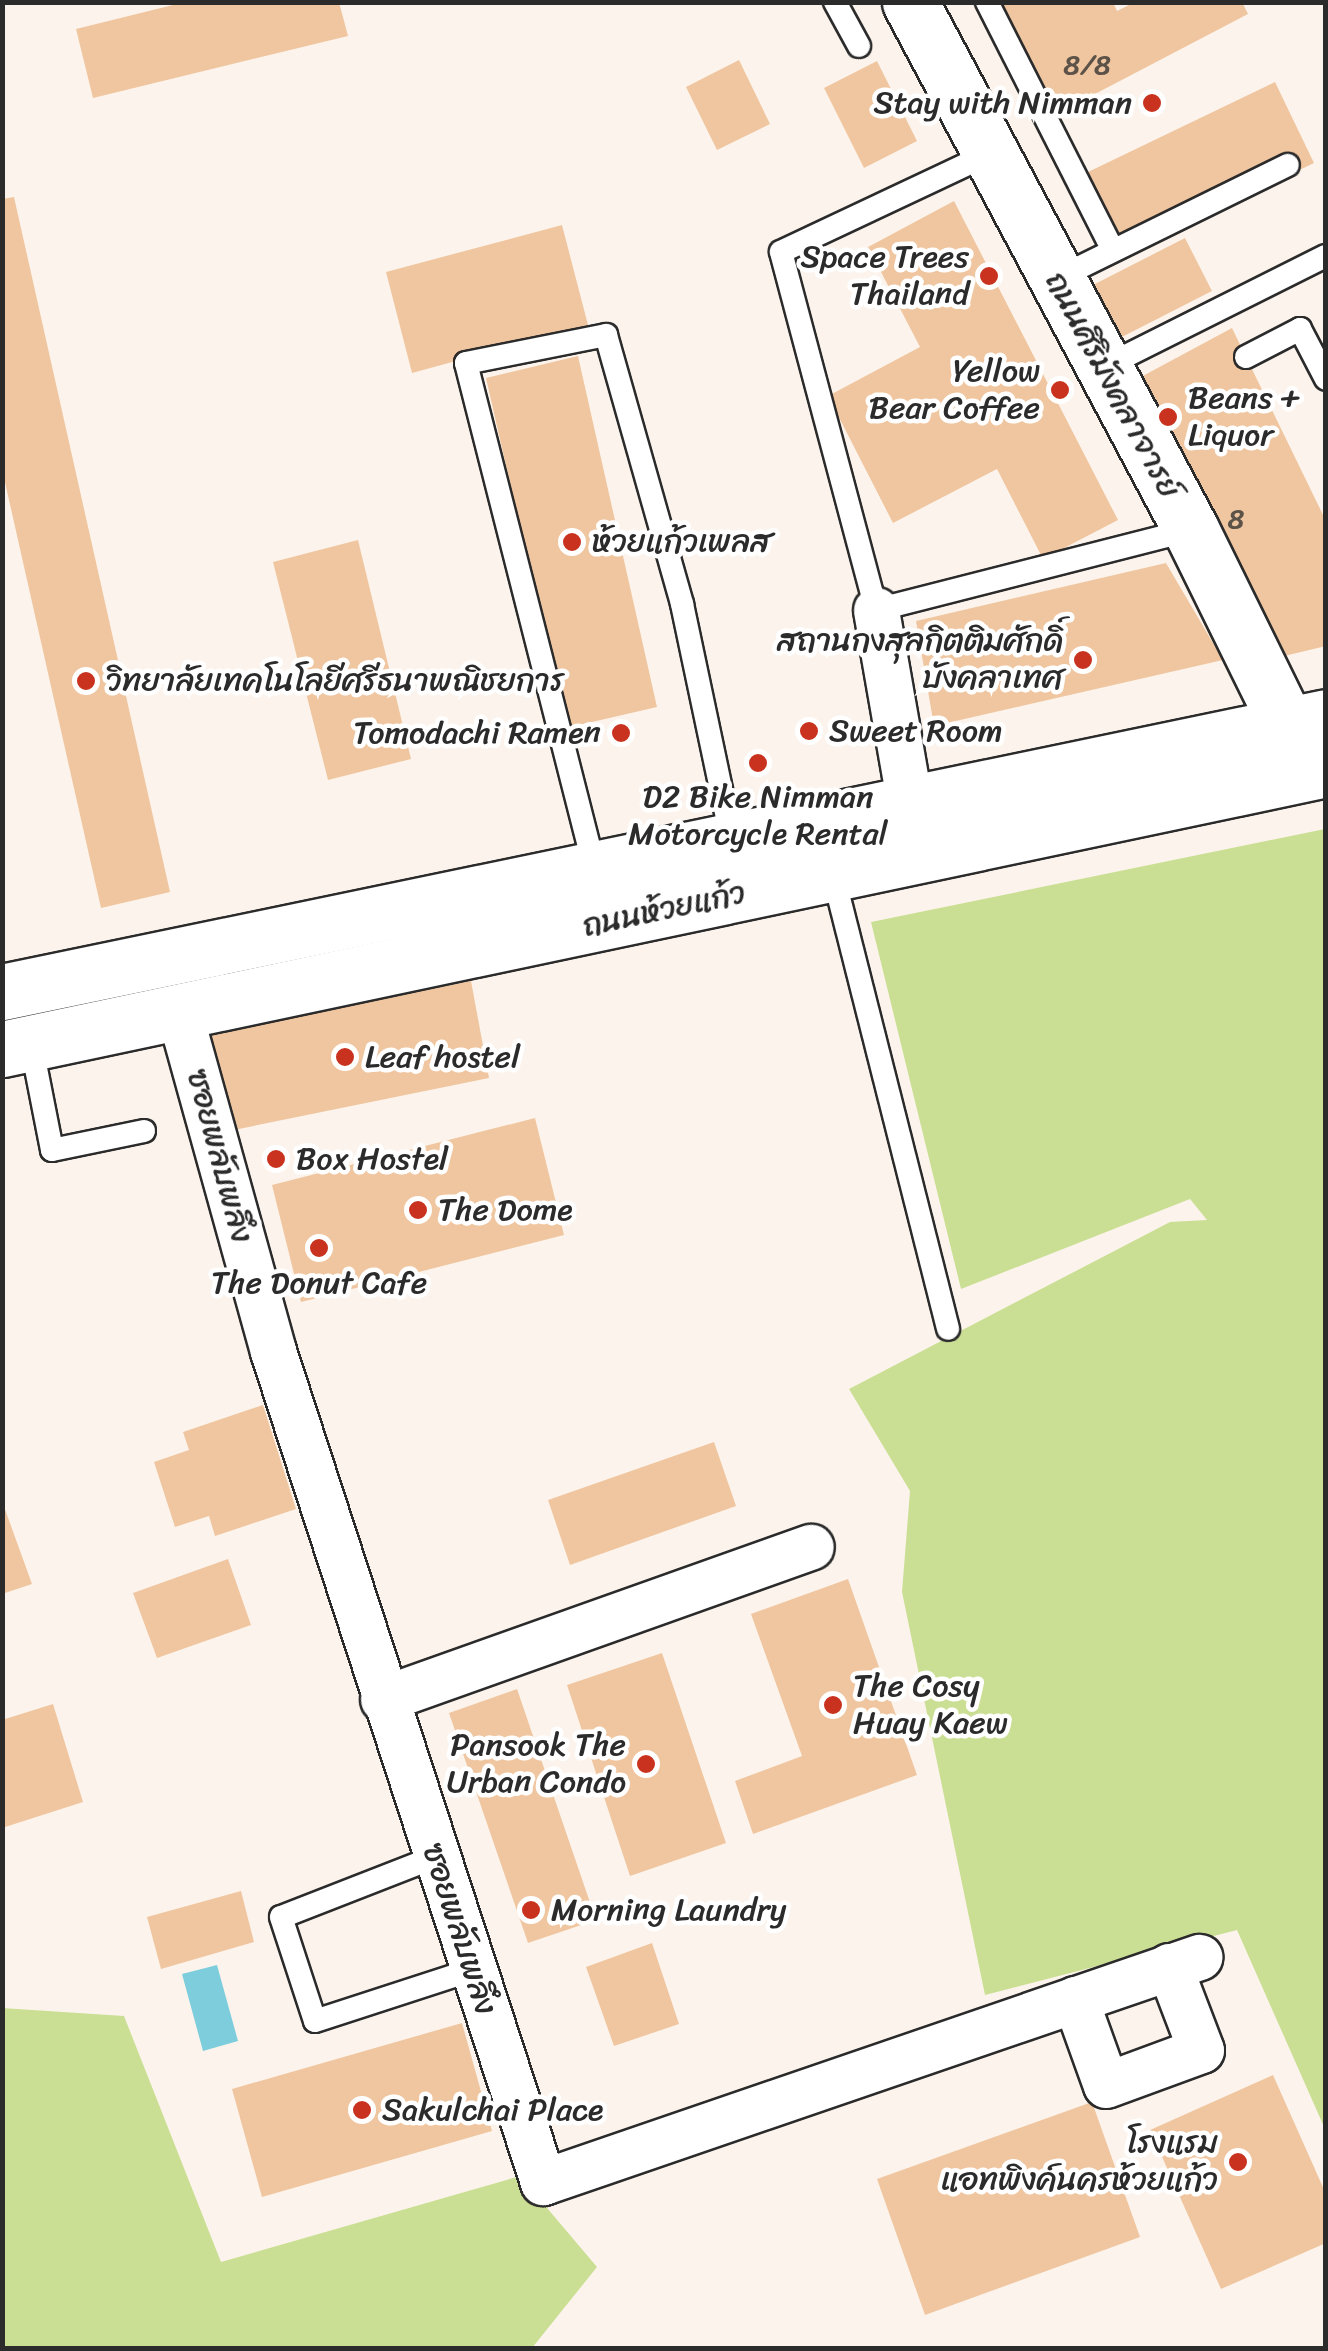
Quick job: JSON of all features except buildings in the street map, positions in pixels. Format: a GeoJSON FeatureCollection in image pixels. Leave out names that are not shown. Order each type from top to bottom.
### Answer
{"type":"FeatureCollection","features":[{"type":"Feature","properties":{"kind":"main road","name":"ถนนศิริมังคลาจารย์"},"geometry":{"type":"LineString","coordinates":[[910,2],[1101,368],[1143,416],[1191,530],[1309,747]]}},
{"type":"Feature","properties":{"kind":"main road","name":"ถนนห้วยแก้ว"},"geometry":{"type":"LineString","coordinates":[[2,992],[910,804],[1309,747]]}},
{"type":"Feature","properties":{"kind":"main road","name":"ถนนห้วยแก้ว"},"geometry":{"type":"LineString","coordinates":[[16,1046],[833,874],[1309,747]]}},
{"type":"Feature","properties":{"kind":"street"},"geometry":{"type":"LineString","coordinates":[[876,610],[910,804]]}},
{"type":"Feature","properties":{"kind":"street","name":"ซอยพลับพลึง"},"geometry":{"type":"LineString","coordinates":[[179,1012],[273,1351],[543,2182],[1184,1962],[1202,2050],[1106,2085],[1075,2000]]}},
{"type":"Feature","properties":{"kind":"street"},"geometry":{"type":"LineString","coordinates":[[383,1699],[811,1547]]}},
{"type":"Feature","properties":{"kind":"lane"},"geometry":{"type":"LineString","coordinates":[[834,2],[858,46]]}},
{"type":"Feature","properties":{"kind":"lane"},"geometry":{"type":"LineString","coordinates":[[987,2],[1113,250]]}},
{"type":"Feature","properties":{"kind":"lane"},"geometry":{"type":"LineString","coordinates":[[991,153],[781,252],[876,610],[1191,530]]}},
{"type":"Feature","properties":{"kind":"lane"},"geometry":{"type":"LineString","coordinates":[[1055,280],[1288,165]]}},
{"type":"Feature","properties":{"kind":"lane"},"geometry":{"type":"LineString","coordinates":[[1101,368],[1326,256]]}},
{"type":"Feature","properties":{"kind":"lane"},"geometry":{"type":"LineString","coordinates":[[1246,357],[1300,328],[1323,366]]}},
{"type":"Feature","properties":{"kind":"lane"},"geometry":{"type":"LineString","coordinates":[[596,870],[466,363],[606,334],[682,604],[732,842]]}},
{"type":"Feature","properties":{"kind":"lane"},"geometry":{"type":"LineString","coordinates":[[833,874],[948,1329]]}},
{"type":"Feature","properties":{"kind":"lane"},"geometry":{"type":"LineString","coordinates":[[16,1046],[52,1150],[144,1131]]}},
{"type":"Feature","properties":{"kind":"lane"},"geometry":{"type":"LineString","coordinates":[[436,1858],[281,1917],[292,1952],[316,2021],[472,1970]]}},
{"type":"Feature","properties":{"kind":"green space"},"geometry":{"type":"Polygon","coordinates":[[[1325,829],[1325,2129],[1237,1930],[985,1995],[902,1592],[910,1491],[849,1389],[1170,1222],[1207,1220],[1190,1199],[961,1289],[871,922],[1325,829]]]}},
{"type":"Feature","properties":{"kind":"green space"},"geometry":{"type":"Polygon","coordinates":[[[2,2008],[124,2016],[221,2262],[520,2176],[597,2267],[532,2348],[3,2348],[2,2008]]]}},
{"type":"Feature","properties":{"kind":"water"},"geometry":{"type":"Polygon","coordinates":[[[217,1965],[238,2041],[203,2051],[182,1974],[217,1965]]]}},
{"type":"Feature","properties":{"kind":"place","name":"Stay with Nimman"},"geometry":{"type":"Point","coordinates":[1152,103]}},
{"type":"Feature","properties":{"kind":"place","name":"Space Trees Thailand"},"geometry":{"type":"Point","coordinates":[989,276]}},
{"type":"Feature","properties":{"kind":"place","name":"Yellow Bear Coffee"},"geometry":{"type":"Point","coordinates":[1060,390]}},
{"type":"Feature","properties":{"kind":"place","name":"Beans + Liquor"},"geometry":{"type":"Point","coordinates":[1168,417]}},
{"type":"Feature","properties":{"kind":"place","name":"ห้วยแก้วเพลส"},"geometry":{"type":"Point","coordinates":[572,542]}},
{"type":"Feature","properties":{"kind":"place","name":"สถานกงสุลกิตติมศักดิ์ บังคลาเทศ"},"geometry":{"type":"Point","coordinates":[1083,660]}},
{"type":"Feature","properties":{"kind":"place","name":"วิทยาลัยเทคโนโลยีศรีธนาพณิชยการ"},"geometry":{"type":"Point","coordinates":[86,681]}},
{"type":"Feature","properties":{"kind":"place","name":"Sweet Room"},"geometry":{"type":"Point","coordinates":[809,731]}},
{"type":"Feature","properties":{"kind":"place","name":"Tomodachi Ramen"},"geometry":{"type":"Point","coordinates":[621,733]}},
{"type":"Feature","properties":{"kind":"place","name":"D2 Bike Nimman Motorcycle Rental"},"geometry":{"type":"Point","coordinates":[758,763]}},
{"type":"Feature","properties":{"kind":"place","name":"Leaf hostel"},"geometry":{"type":"Point","coordinates":[345,1057]}},
{"type":"Feature","properties":{"kind":"place","name":"Box Hostel"},"geometry":{"type":"Point","coordinates":[276,1159]}},
{"type":"Feature","properties":{"kind":"place","name":"The Dome"},"geometry":{"type":"Point","coordinates":[418,1210]}},
{"type":"Feature","properties":{"kind":"place","name":"The Donut Cafe"},"geometry":{"type":"Point","coordinates":[319,1248]}},
{"type":"Feature","properties":{"kind":"place","name":"The Cosy Huay Kaew"},"geometry":{"type":"Point","coordinates":[833,1705]}},
{"type":"Feature","properties":{"kind":"place","name":"Pansook The Urban Condo"},"geometry":{"type":"Point","coordinates":[646,1764]}},
{"type":"Feature","properties":{"kind":"place","name":"Morning Laundry"},"geometry":{"type":"Point","coordinates":[531,1910]}},
{"type":"Feature","properties":{"kind":"place","name":"Sakulchai Place"},"geometry":{"type":"Point","coordinates":[362,2110]}},
{"type":"Feature","properties":{"kind":"place","name":"โรงแรม แอทพิงค์นครห้วยแก้ว"},"geometry":{"type":"Point","coordinates":[1238,2162]}}]}
